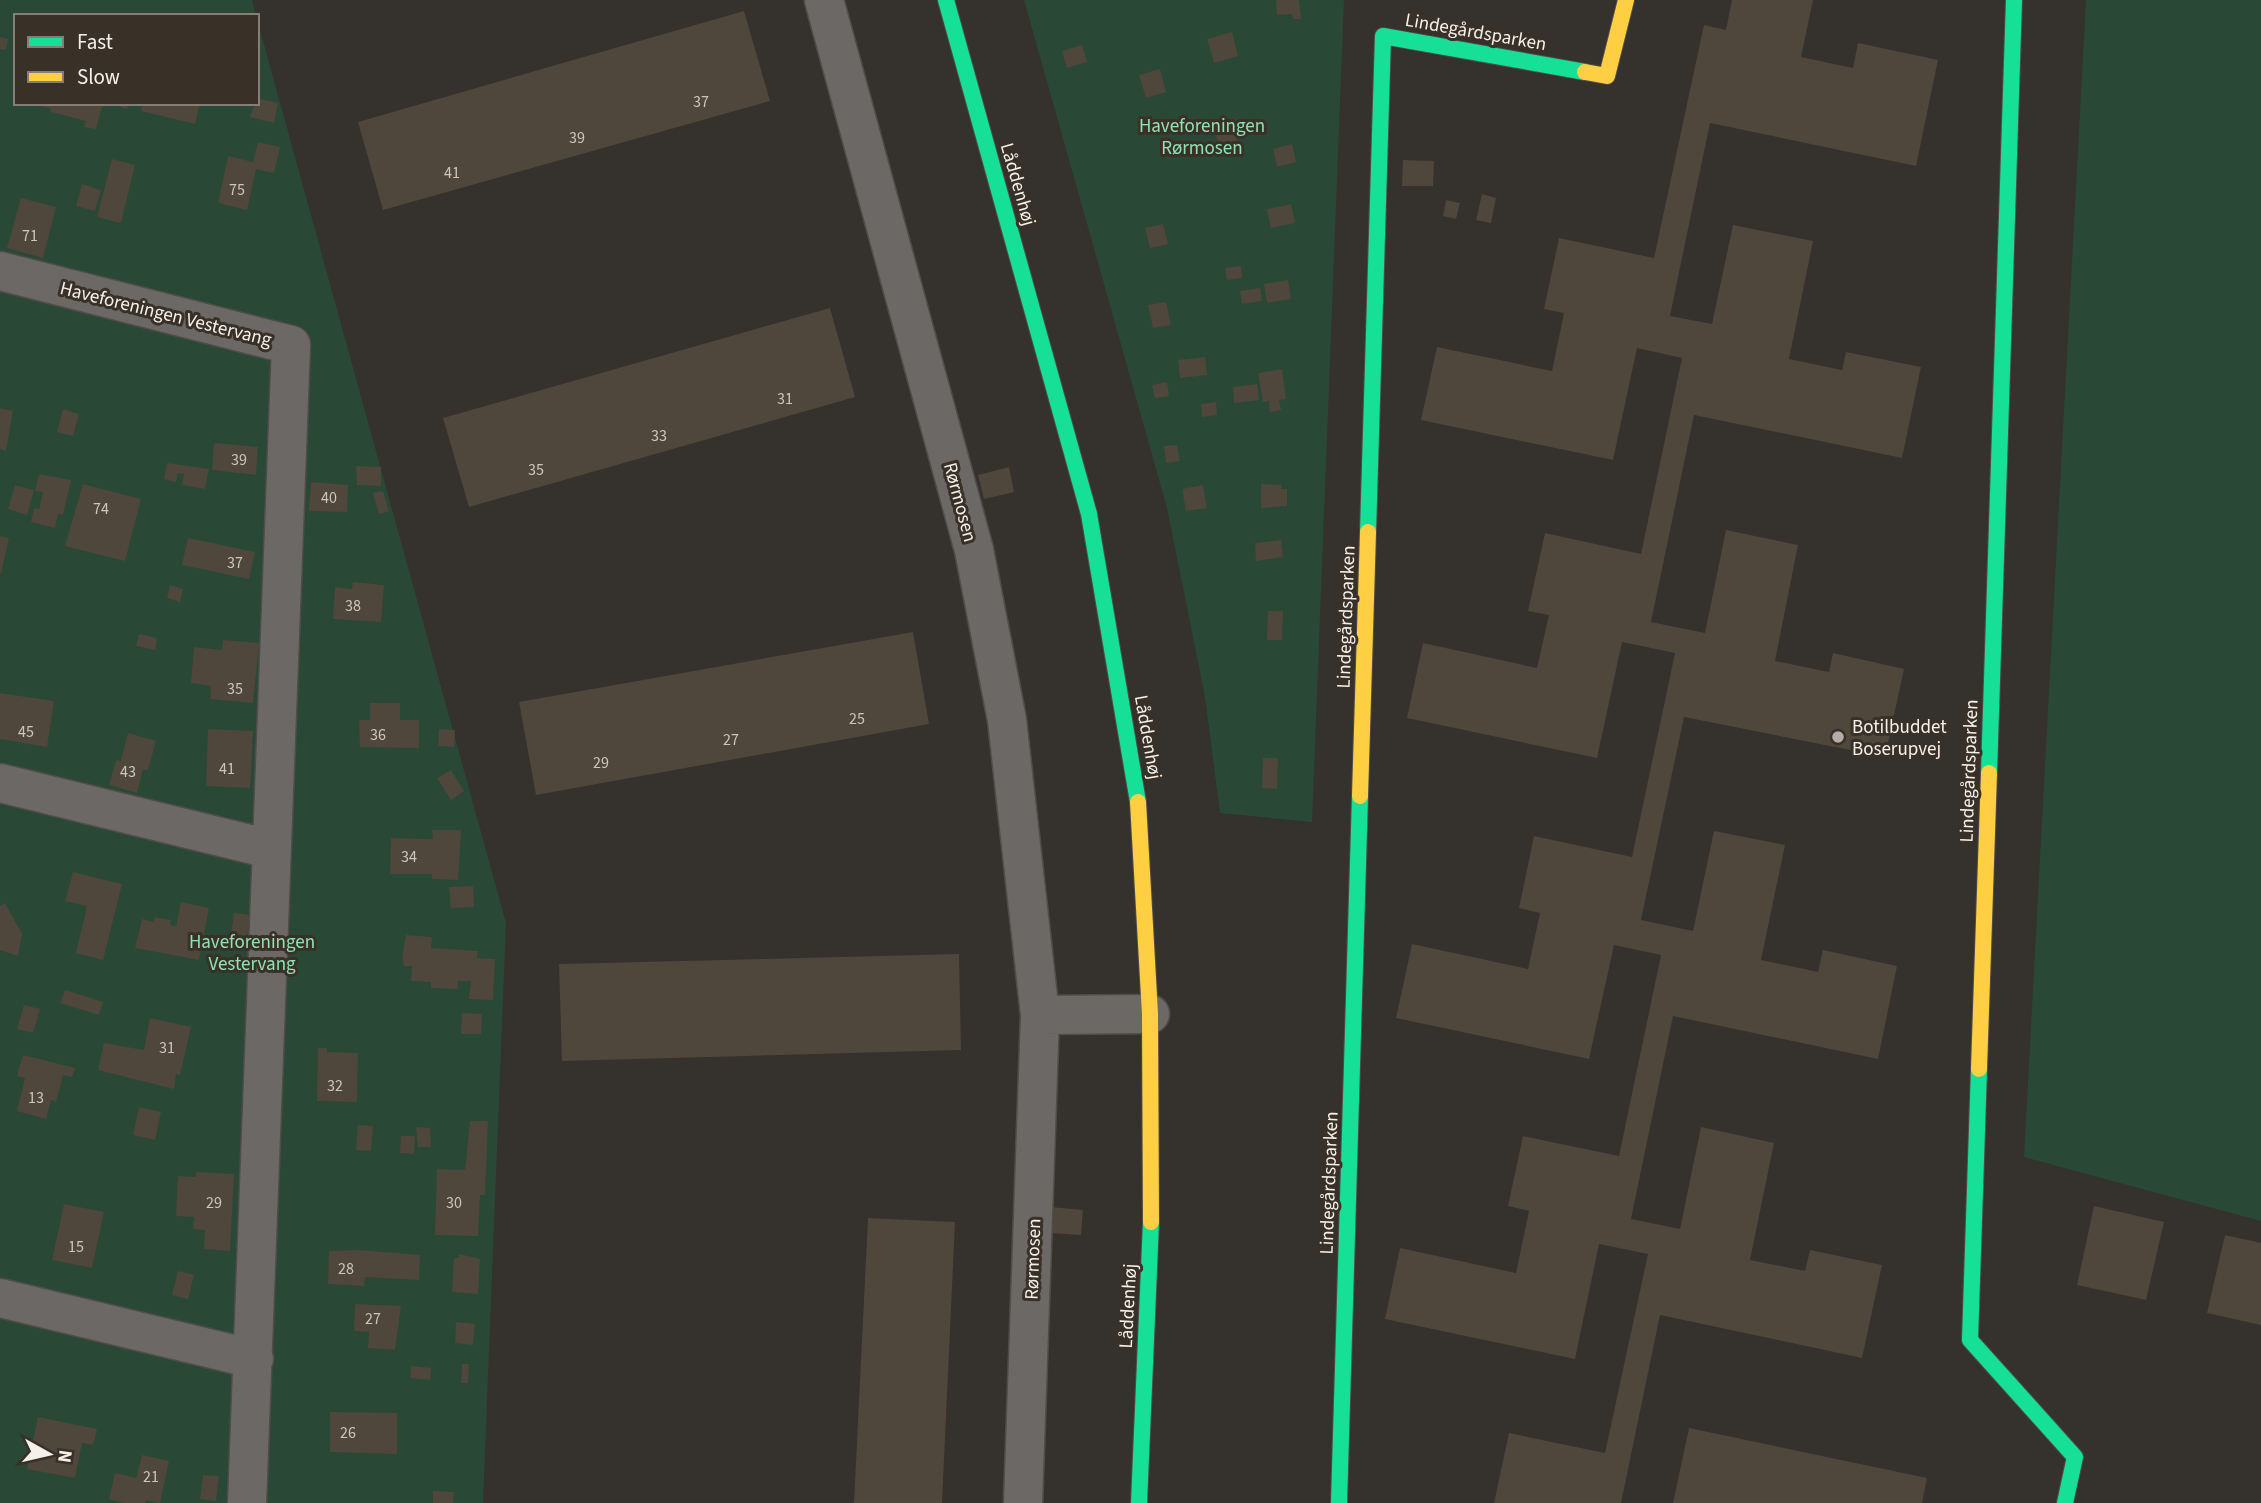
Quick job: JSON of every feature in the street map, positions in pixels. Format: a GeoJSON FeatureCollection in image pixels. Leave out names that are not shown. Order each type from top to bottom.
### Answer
{"type":"FeatureCollection","features":[{"type":"Feature","properties":{"kind":"street","name":"Rørmosen"},"geometry":{"type":"LineString","coordinates":[[824,0],[974,550],[1006,720],[1040,1015],[1023,1503]]}},
{"type":"Feature","properties":{"kind":"street","name":"Låddenhøj"},"geometry":{"type":"LineString","coordinates":[[946,0],[1089,514],[1137,793],[1150,1014],[1151,1230],[1139,1503]]}},
{"type":"Feature","properties":{"kind":"street","name":"Lindegårdsparken"},"geometry":{"type":"LineString","coordinates":[[1339,1503],[1383,36],[1607,76],[1626,0]]}},
{"type":"Feature","properties":{"kind":"street","name":"Lindegårdsparken"},"geometry":{"type":"LineString","coordinates":[[2014,0],[1970,1340],[2075,1457],[2065,1503]]}},
{"type":"Feature","properties":{"kind":"street","name":"Haveforeningen Vestervang"},"geometry":{"type":"LineString","coordinates":[[0,271],[290,345],[247,1503]]}},
{"type":"Feature","properties":{"kind":"street"},"geometry":{"type":"LineString","coordinates":[[0,783],[270,849]]}},
{"type":"Feature","properties":{"kind":"street"},"geometry":{"type":"LineString","coordinates":[[1040,1015],[1150,1014]]}},
{"type":"Feature","properties":{"kind":"street"},"geometry":{"type":"LineString","coordinates":[[0,1298],[254,1359]]}},
{"type":"Feature","properties":{"kind":"green space","name":"Haveforeningen Vestervang"},"geometry":{"type":"Polygon","coordinates":[[[0,0],[252,0],[256,14],[14,14],[14,105],[259,105],[259,26],[506,923],[483,1503],[0,1503],[0,0]]]}},
{"type":"Feature","properties":{"kind":"green space","name":"Haveforeningen Rørmosen"},"geometry":{"type":"Polygon","coordinates":[[[1024,0],[1344,0],[1312,822],[1220,813],[1205,697],[1167,508],[1024,0]]]}},
{"type":"Feature","properties":{"kind":"green space"},"geometry":{"type":"Polygon","coordinates":[[[2086,0],[2261,0],[2261,1221],[2024,1157],[2086,0]]]}},
{"type":"Feature","properties":{"kind":"building"},"geometry":{"type":"Polygon","coordinates":[[[1276,0],[1299,0],[1301,19],[1293,19],[1292,14],[1277,15],[1276,0]]]}},
{"type":"Feature","properties":{"kind":"building","name":"Botilbuddet Boserupvej"},"geometry":{"type":"Polygon","coordinates":[[[1732,0],[1813,0],[1801,57],[1853,68],[1858,43],[1938,60],[1916,166],[1710,123],[1670,316],[1712,324],[1733,225],[1813,241],[1789,359],[1842,370],[1846,352],[1921,367],[1902,458],[1694,415],[1651,622],[1705,633],[1726,530],[1798,545],[1775,661],[1829,672],[1833,653],[1904,669],[1885,757],[1684,717],[1641,920],[1693,931],[1714,831],[1785,845],[1761,960],[1818,972],[1823,950],[1897,966],[1878,1059],[1673,1016],[1631,1219],[1680,1229],[1701,1127],[1774,1143],[1750,1260],[1805,1271],[1810,1250],[1882,1265],[1862,1358],[1660,1315],[1621,1503],[1494,1503],[1509,1433],[1605,1453],[1648,1254],[1599,1244],[1575,1359],[1385,1319],[1400,1248],[1516,1273],[1529,1211],[1508,1206],[1523,1136],[1619,1156],[1661,955],[1614,945],[1589,1059],[1396,1018],[1412,944],[1528,969],[1540,913],[1519,908],[1534,836],[1632,857],[1675,653],[1622,642],[1597,758],[1407,718],[1423,643],[1537,668],[1549,615],[1528,611],[1545,533],[1641,554],[1682,358],[1637,348],[1613,460],[1421,420],[1437,347],[1552,371],[1564,313],[1544,309],[1559,238],[1654,258],[1704,25],[1726,30],[1732,0]]]}},
{"type":"Feature","properties":{"kind":"building"},"geometry":{"type":"Polygon","coordinates":[[[744,11],[770,101],[383,210],[358,122],[744,11]]]}},
{"type":"Feature","properties":{"kind":"building"},"geometry":{"type":"Polygon","coordinates":[[[1232,32],[1238,56],[1214,63],[1207,39],[1232,32]]]}},
{"type":"Feature","properties":{"kind":"building"},"geometry":{"type":"Polygon","coordinates":[[[0,37],[8,39],[6,50],[0,49],[0,37]]]}},
{"type":"Feature","properties":{"kind":"building"},"geometry":{"type":"Polygon","coordinates":[[[1082,45],[1087,62],[1067,68],[1062,51],[1082,45]]]}},
{"type":"Feature","properties":{"kind":"building"},"geometry":{"type":"Polygon","coordinates":[[[1160,69],[1166,92],[1146,98],[1139,75],[1160,69]]]}},
{"type":"Feature","properties":{"kind":"building"},"geometry":{"type":"Polygon","coordinates":[[[259,98],[278,103],[274,123],[250,117],[254,105],[259,105],[259,98]]]}},
{"type":"Feature","properties":{"kind":"building"},"geometry":{"type":"Polygon","coordinates":[[[39,105],[102,105],[96,129],[84,127],[86,121],[51,112],[51,109],[39,105]]]}},
{"type":"Feature","properties":{"kind":"building"},"geometry":{"type":"Polygon","coordinates":[[[142,105],[200,105],[195,124],[141,111],[142,105]]]}},
{"type":"Feature","properties":{"kind":"building"},"geometry":{"type":"Polygon","coordinates":[[[1234,126],[1238,147],[1219,150],[1215,129],[1234,126]]]}},
{"type":"Feature","properties":{"kind":"building"},"geometry":{"type":"Polygon","coordinates":[[[258,142],[280,147],[274,173],[256,169],[247,210],[218,203],[228,156],[253,162],[258,142]]]}},
{"type":"Feature","properties":{"kind":"building"},"geometry":{"type":"Polygon","coordinates":[[[1292,144],[1296,162],[1277,167],[1273,149],[1292,144]]]}},
{"type":"Feature","properties":{"kind":"building"},"geometry":{"type":"Polygon","coordinates":[[[112,159],[135,165],[121,223],[97,217],[112,159]]]}},
{"type":"Feature","properties":{"kind":"building"},"geometry":{"type":"Polygon","coordinates":[[[1403,160],[1434,161],[1433,186],[1402,186],[1403,160]]]}},
{"type":"Feature","properties":{"kind":"building"},"geometry":{"type":"Polygon","coordinates":[[[82,184],[101,190],[95,211],[76,206],[82,184]]]}},
{"type":"Feature","properties":{"kind":"building"},"geometry":{"type":"Polygon","coordinates":[[[1482,194],[1496,198],[1491,223],[1476,220],[1482,194]]]}},
{"type":"Feature","properties":{"kind":"building"},"geometry":{"type":"Polygon","coordinates":[[[21,198],[56,207],[43,258],[7,248],[21,198]]]}},
{"type":"Feature","properties":{"kind":"building"},"geometry":{"type":"Polygon","coordinates":[[[1446,200],[1460,203],[1456,219],[1443,216],[1446,200]]]}},
{"type":"Feature","properties":{"kind":"building"},"geometry":{"type":"Polygon","coordinates":[[[1291,204],[1295,223],[1271,228],[1267,209],[1291,204]]]}},
{"type":"Feature","properties":{"kind":"building"},"geometry":{"type":"Polygon","coordinates":[[[1163,224],[1168,244],[1150,248],[1145,228],[1163,224]]]}},
{"type":"Feature","properties":{"kind":"building"},"geometry":{"type":"Polygon","coordinates":[[[1241,266],[1242,278],[1227,280],[1225,268],[1241,266]]]}},
{"type":"Feature","properties":{"kind":"building"},"geometry":{"type":"Polygon","coordinates":[[[1288,280],[1291,299],[1267,303],[1264,284],[1288,280]]]}},
{"type":"Feature","properties":{"kind":"building"},"geometry":{"type":"Polygon","coordinates":[[[1260,288],[1262,301],[1242,304],[1240,291],[1260,288]]]}},
{"type":"Feature","properties":{"kind":"building"},"geometry":{"type":"Polygon","coordinates":[[[1166,302],[1171,325],[1153,328],[1148,305],[1166,302]]]}},
{"type":"Feature","properties":{"kind":"building"},"geometry":{"type":"Polygon","coordinates":[[[830,308],[855,397],[469,507],[443,418],[830,308]]]}},
{"type":"Feature","properties":{"kind":"building"},"geometry":{"type":"Polygon","coordinates":[[[1205,357],[1207,375],[1180,378],[1178,360],[1205,357]]]}},
{"type":"Feature","properties":{"kind":"building"},"geometry":{"type":"Polygon","coordinates":[[[1282,369],[1286,399],[1279,400],[1281,410],[1270,412],[1269,401],[1263,402],[1258,373],[1282,369]]]}},
{"type":"Feature","properties":{"kind":"building"},"geometry":{"type":"Polygon","coordinates":[[[1167,382],[1169,396],[1155,398],[1152,385],[1167,382]]]}},
{"type":"Feature","properties":{"kind":"building"},"geometry":{"type":"Polygon","coordinates":[[[1257,384],[1259,400],[1234,403],[1233,387],[1257,384]]]}},
{"type":"Feature","properties":{"kind":"building"},"geometry":{"type":"Polygon","coordinates":[[[1216,402],[1217,415],[1202,417],[1201,404],[1216,402]]]}},
{"type":"Feature","properties":{"kind":"building"},"geometry":{"type":"Polygon","coordinates":[[[0,408],[13,411],[6,451],[0,449],[0,408]]]}},
{"type":"Feature","properties":{"kind":"building"},"geometry":{"type":"Polygon","coordinates":[[[63,409],[79,414],[73,436],[57,432],[63,409]]]}},
{"type":"Feature","properties":{"kind":"building"},"geometry":{"type":"Polygon","coordinates":[[[214,443],[258,447],[256,475],[212,470],[214,443]]]}},
{"type":"Feature","properties":{"kind":"building"},"geometry":{"type":"Polygon","coordinates":[[[1177,445],[1180,461],[1166,463],[1164,446],[1177,445]]]}},
{"type":"Feature","properties":{"kind":"building"},"geometry":{"type":"Polygon","coordinates":[[[167,463],[209,469],[205,489],[182,485],[184,474],[178,473],[176,482],[164,479],[167,463]]]}},
{"type":"Feature","properties":{"kind":"building"},"geometry":{"type":"Polygon","coordinates":[[[356,466],[381,467],[381,486],[357,485],[356,466]]]}},
{"type":"Feature","properties":{"kind":"building"},"geometry":{"type":"Polygon","coordinates":[[[1009,467],[1014,492],[984,499],[978,475],[1009,467]]]}},
{"type":"Feature","properties":{"kind":"building"},"geometry":{"type":"Polygon","coordinates":[[[39,474],[71,480],[63,515],[58,514],[55,528],[31,522],[34,508],[39,509],[43,492],[35,491],[39,474]]]}},
{"type":"Feature","properties":{"kind":"building"},"geometry":{"type":"Polygon","coordinates":[[[311,482],[348,485],[347,512],[309,511],[311,482]]]}},
{"type":"Feature","properties":{"kind":"building"},"geometry":{"type":"Polygon","coordinates":[[[83,484],[141,499],[125,561],[65,546],[83,484]]]}},
{"type":"Feature","properties":{"kind":"building"},"geometry":{"type":"Polygon","coordinates":[[[1261,484],[1282,485],[1281,489],[1287,489],[1287,506],[1261,508],[1261,484]]]}},
{"type":"Feature","properties":{"kind":"building"},"geometry":{"type":"Polygon","coordinates":[[[15,485],[34,490],[27,515],[8,509],[15,485]]]}},
{"type":"Feature","properties":{"kind":"building"},"geometry":{"type":"Polygon","coordinates":[[[1203,485],[1207,508],[1186,511],[1182,489],[1203,485]]]}},
{"type":"Feature","properties":{"kind":"building"},"geometry":{"type":"Polygon","coordinates":[[[383,491],[389,511],[379,514],[373,493],[383,491]]]}},
{"type":"Feature","properties":{"kind":"building"},"geometry":{"type":"Polygon","coordinates":[[[0,536],[9,538],[1,574],[0,574],[0,536]]]}},
{"type":"Feature","properties":{"kind":"building"},"geometry":{"type":"Polygon","coordinates":[[[188,538],[255,552],[249,579],[182,565],[188,538]]]}},
{"type":"Feature","properties":{"kind":"building"},"geometry":{"type":"Polygon","coordinates":[[[1281,540],[1283,557],[1256,561],[1255,543],[1281,540]]]}},
{"type":"Feature","properties":{"kind":"building"},"geometry":{"type":"Polygon","coordinates":[[[353,582],[384,585],[381,622],[333,619],[335,587],[352,589],[353,582]]]}},
{"type":"Feature","properties":{"kind":"building"},"geometry":{"type":"Polygon","coordinates":[[[170,585],[183,589],[180,602],[167,598],[170,585]]]}},
{"type":"Feature","properties":{"kind":"building"},"geometry":{"type":"Polygon","coordinates":[[[1268,611],[1283,611],[1282,640],[1267,640],[1268,611]]]}},
{"type":"Feature","properties":{"kind":"building"},"geometry":{"type":"Polygon","coordinates":[[[913,632],[929,724],[536,795],[519,702],[913,632]]]}},
{"type":"Feature","properties":{"kind":"building"},"geometry":{"type":"Polygon","coordinates":[[[139,634],[157,638],[155,650],[136,646],[139,634]]]}},
{"type":"Feature","properties":{"kind":"building"},"geometry":{"type":"Polygon","coordinates":[[[223,640],[259,643],[253,703],[210,699],[211,686],[191,683],[194,647],[222,650],[223,640]]]}},
{"type":"Feature","properties":{"kind":"building"},"geometry":{"type":"Polygon","coordinates":[[[0,693],[54,701],[47,747],[0,739],[0,693]]]}},
{"type":"Feature","properties":{"kind":"building"},"geometry":{"type":"Polygon","coordinates":[[[370,703],[400,703],[400,720],[419,720],[419,748],[360,747],[359,720],[370,720],[370,703]]]}},
{"type":"Feature","properties":{"kind":"building"},"geometry":{"type":"Polygon","coordinates":[[[208,729],[253,731],[250,788],[206,786],[208,729]]]}},
{"type":"Feature","properties":{"kind":"building"},"geometry":{"type":"Polygon","coordinates":[[[439,729],[455,730],[454,747],[438,746],[439,729]]]}},
{"type":"Feature","properties":{"kind":"building"},"geometry":{"type":"Polygon","coordinates":[[[128,733],[156,741],[148,770],[143,769],[137,793],[109,785],[116,760],[121,761],[128,733]]]}},
{"type":"Feature","properties":{"kind":"building"},"geometry":{"type":"Polygon","coordinates":[[[1263,758],[1278,758],[1277,789],[1262,788],[1263,758]]]}},
{"type":"Feature","properties":{"kind":"building"},"geometry":{"type":"Polygon","coordinates":[[[451,770],[464,791],[451,800],[437,778],[451,770]]]}},
{"type":"Feature","properties":{"kind":"building"},"geometry":{"type":"Polygon","coordinates":[[[432,830],[461,830],[458,880],[432,879],[432,874],[390,874],[391,838],[433,839],[432,830]]]}},
{"type":"Feature","properties":{"kind":"building"},"geometry":{"type":"Polygon","coordinates":[[[73,872],[122,884],[103,960],[76,953],[87,906],[65,901],[73,872]]]}},
{"type":"Feature","properties":{"kind":"building"},"geometry":{"type":"Polygon","coordinates":[[[473,886],[474,907],[451,908],[449,887],[473,886]]]}},
{"type":"Feature","properties":{"kind":"building"},"geometry":{"type":"Polygon","coordinates":[[[181,902],[209,908],[199,960],[135,948],[142,919],[154,922],[154,917],[171,920],[170,925],[176,926],[181,902]]]}},
{"type":"Feature","properties":{"kind":"building"},"geometry":{"type":"Polygon","coordinates":[[[5,903],[22,934],[18,956],[0,950],[0,906],[5,903]]]}},
{"type":"Feature","properties":{"kind":"building"},"geometry":{"type":"Polygon","coordinates":[[[234,913],[250,915],[247,936],[231,934],[234,913]]]}},
{"type":"Feature","properties":{"kind":"building"},"geometry":{"type":"Polygon","coordinates":[[[406,935],[432,937],[431,948],[478,951],[477,958],[495,959],[493,1000],[469,999],[471,981],[458,981],[458,989],[431,988],[431,982],[411,981],[412,966],[404,966],[402,957],[406,935]]]}},
{"type":"Feature","properties":{"kind":"building"},"geometry":{"type":"Polygon","coordinates":[[[959,954],[961,1050],[562,1061],[559,964],[959,954]]]}},
{"type":"Feature","properties":{"kind":"building"},"geometry":{"type":"Polygon","coordinates":[[[65,990],[103,1002],[99,1015],[60,1003],[65,990]]]}},
{"type":"Feature","properties":{"kind":"building"},"geometry":{"type":"Polygon","coordinates":[[[24,1005],[40,1009],[33,1033],[17,1029],[24,1005]]]}},
{"type":"Feature","properties":{"kind":"building"},"geometry":{"type":"Polygon","coordinates":[[[462,1013],[482,1014],[481,1034],[461,1034],[462,1013]]]}},
{"type":"Feature","properties":{"kind":"building"},"geometry":{"type":"Polygon","coordinates":[[[150,1018],[191,1027],[174,1089],[98,1070],[104,1043],[144,1050],[150,1018]]]}},
{"type":"Feature","properties":{"kind":"building"},"geometry":{"type":"Polygon","coordinates":[[[318,1048],[327,1048],[327,1052],[358,1053],[357,1102],[317,1101],[318,1048]]]}},
{"type":"Feature","properties":{"kind":"building"},"geometry":{"type":"Polygon","coordinates":[[[23,1055],[75,1068],[72,1077],[63,1075],[56,1102],[51,1100],[46,1119],[17,1111],[25,1078],[17,1076],[23,1055]]]}},
{"type":"Feature","properties":{"kind":"building"},"geometry":{"type":"Polygon","coordinates":[[[139,1107],[161,1112],[155,1140],[133,1135],[139,1107]]]}},
{"type":"Feature","properties":{"kind":"building"},"geometry":{"type":"Polygon","coordinates":[[[470,1121],[488,1121],[485,1195],[480,1195],[478,1236],[435,1235],[437,1169],[465,1170],[470,1121]]]}},
{"type":"Feature","properties":{"kind":"building"},"geometry":{"type":"Polygon","coordinates":[[[358,1125],[373,1126],[371,1151],[356,1150],[358,1125]]]}},
{"type":"Feature","properties":{"kind":"building"},"geometry":{"type":"Polygon","coordinates":[[[416,1127],[430,1128],[431,1147],[418,1147],[416,1127]]]}},
{"type":"Feature","properties":{"kind":"building"},"geometry":{"type":"Polygon","coordinates":[[[401,1136],[415,1136],[414,1154],[400,1153],[401,1136]]]}},
{"type":"Feature","properties":{"kind":"building"},"geometry":{"type":"Polygon","coordinates":[[[196,1172],[234,1174],[230,1251],[204,1249],[205,1230],[193,1229],[194,1217],[176,1216],[178,1176],[196,1177],[196,1172]]]}},
{"type":"Feature","properties":{"kind":"building"},"geometry":{"type":"Polygon","coordinates":[[[64,1204],[104,1212],[92,1268],[52,1260],[64,1204]]]}},
{"type":"Feature","properties":{"kind":"building"},"geometry":{"type":"Polygon","coordinates":[[[2094,1206],[2164,1222],[2146,1300],[2077,1285],[2094,1206]]]}},
{"type":"Feature","properties":{"kind":"building"},"geometry":{"type":"Polygon","coordinates":[[[1050,1207],[1083,1210],[1081,1235],[1048,1233],[1050,1207]]]}},
{"type":"Feature","properties":{"kind":"building"},"geometry":{"type":"Polygon","coordinates":[[[868,1218],[955,1222],[942,1503],[854,1503],[868,1218]]]}},
{"type":"Feature","properties":{"kind":"building"},"geometry":{"type":"Polygon","coordinates":[[[2225,1235],[2261,1243],[2261,1325],[2207,1313],[2225,1235]]]}},
{"type":"Feature","properties":{"kind":"building"},"geometry":{"type":"Polygon","coordinates":[[[359,1250],[420,1255],[419,1280],[365,1277],[364,1286],[328,1284],[329,1251],[359,1250]]]}},
{"type":"Feature","properties":{"kind":"building"},"geometry":{"type":"Polygon","coordinates":[[[459,1254],[480,1259],[478,1294],[452,1292],[454,1258],[459,1258],[459,1254]]]}},
{"type":"Feature","properties":{"kind":"building"},"geometry":{"type":"Polygon","coordinates":[[[178,1271],[194,1275],[188,1299],[172,1295],[178,1271]]]}},
{"type":"Feature","properties":{"kind":"building"},"geometry":{"type":"Polygon","coordinates":[[[355,1304],[401,1306],[395,1350],[368,1348],[369,1332],[354,1331],[355,1304]]]}},
{"type":"Feature","properties":{"kind":"building"},"geometry":{"type":"Polygon","coordinates":[[[456,1322],[475,1324],[473,1345],[455,1343],[456,1322]]]}},
{"type":"Feature","properties":{"kind":"building"},"geometry":{"type":"Polygon","coordinates":[[[462,1364],[469,1364],[468,1383],[461,1383],[462,1364]]]}},
{"type":"Feature","properties":{"kind":"building"},"geometry":{"type":"Polygon","coordinates":[[[411,1366],[431,1368],[430,1380],[410,1378],[411,1366]]]}},
{"type":"Feature","properties":{"kind":"building"},"geometry":{"type":"Polygon","coordinates":[[[330,1412],[397,1413],[397,1454],[330,1452],[330,1412]]]}},
{"type":"Feature","properties":{"kind":"building"},"geometry":{"type":"Polygon","coordinates":[[[38,1417],[97,1429],[93,1445],[82,1443],[75,1478],[27,1469],[38,1417]]]}},
{"type":"Feature","properties":{"kind":"building"},"geometry":{"type":"Polygon","coordinates":[[[1689,1428],[1927,1478],[1922,1503],[1673,1503],[1689,1428]]]}},
{"type":"Feature","properties":{"kind":"building"},"geometry":{"type":"Polygon","coordinates":[[[142,1455],[169,1461],[160,1503],[146,1500],[146,1503],[125,1503],[109,1499],[115,1473],[136,1478],[142,1455]]]}},
{"type":"Feature","properties":{"kind":"building"},"geometry":{"type":"Polygon","coordinates":[[[203,1475],[219,1476],[216,1501],[200,1499],[203,1475]]]}},
{"type":"Feature","properties":{"kind":"building"},"geometry":{"type":"Polygon","coordinates":[[[433,1491],[454,1492],[453,1503],[433,1503],[433,1491]]]}},
{"type":"Feature","properties":{"kind":"traffic: fast"},"geometry":{"type":"LineString","coordinates":[[946,0],[1089,514],[1138,802]]}},
{"type":"Feature","properties":{"kind":"traffic: fast"},"geometry":{"type":"LineString","coordinates":[[1989,773],[2014,0]]}},
{"type":"Feature","properties":{"kind":"traffic: fast"},"geometry":{"type":"LineString","coordinates":[[1368,532],[1383,36],[1585,72]]}},
{"type":"Feature","properties":{"kind":"traffic: fast"},"geometry":{"type":"LineString","coordinates":[[1339,1503],[1360,796]]}},
{"type":"Feature","properties":{"kind":"traffic: fast"},"geometry":{"type":"LineString","coordinates":[[1979,1069],[1970,1340],[2075,1457],[2065,1503]]}},
{"type":"Feature","properties":{"kind":"traffic: fast"},"geometry":{"type":"LineString","coordinates":[[1139,1503],[1151,1222]]}},
{"type":"Feature","properties":{"kind":"traffic: slow"},"geometry":{"type":"LineString","coordinates":[[1585,72],[1607,76],[1626,0]]}},
{"type":"Feature","properties":{"kind":"traffic: slow"},"geometry":{"type":"LineString","coordinates":[[1360,796],[1368,532]]}},
{"type":"Feature","properties":{"kind":"traffic: slow"},"geometry":{"type":"LineString","coordinates":[[1979,1069],[1989,773]]}},
{"type":"Feature","properties":{"kind":"traffic: slow"},"geometry":{"type":"LineString","coordinates":[[1138,802],[1150,1014],[1151,1222]]}},
{"type":"Feature","properties":{"kind":"place","name":"Botilbuddet Boserupvej"},"geometry":{"type":"Point","coordinates":[1838,737]}}]}
